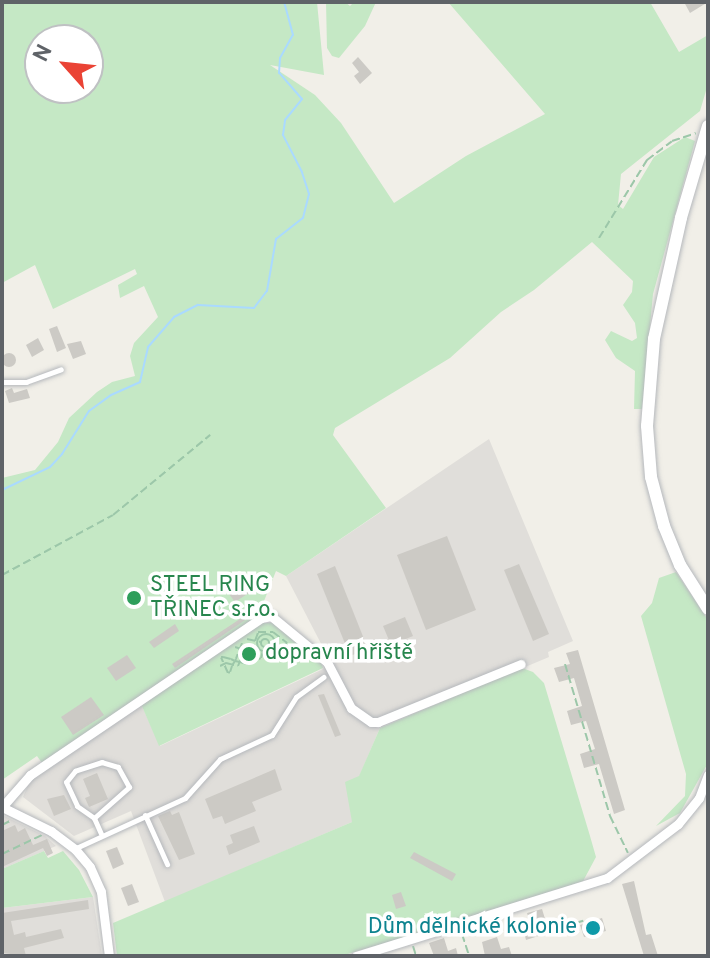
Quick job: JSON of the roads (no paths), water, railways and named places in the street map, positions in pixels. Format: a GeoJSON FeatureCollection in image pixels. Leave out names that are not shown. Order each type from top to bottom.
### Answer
{"type":"FeatureCollection","features":[{"type":"Feature","properties":{"kind":"street"},"geometry":{"type":"LineString","coordinates":[[707,131],[681,218],[654,339],[647,426],[651,477],[664,526],[680,565],[708,608]]}},
{"type":"Feature","properties":{"kind":"street"},"geometry":{"type":"LineString","coordinates":[[109,956],[101,892],[90,867],[75,849],[51,831],[2,807],[30,775],[261,618],[271,616],[327,662],[351,708],[371,722],[378,722],[521,664]]}},
{"type":"Feature","properties":{"kind":"street"},"geometry":{"type":"LineString","coordinates":[[356,956],[581,889],[607,878],[678,824],[699,798],[708,775]]}},
{"type":"Feature","properties":{"kind":"lane"},"geometry":{"type":"LineString","coordinates":[[2,382],[26,382],[61,369]]}},
{"type":"Feature","properties":{"kind":"lane"},"geometry":{"type":"LineString","coordinates":[[75,849],[78,844],[185,798],[220,759],[272,735],[296,697],[324,677]]}},
{"type":"Feature","properties":{"kind":"lane"},"geometry":{"type":"LineString","coordinates":[[94,818],[129,787],[118,767],[102,762],[75,771],[66,782],[77,806],[94,818],[101,834]]}},
{"type":"Feature","properties":{"kind":"lane"},"geometry":{"type":"LineString","coordinates":[[145,815],[167,864]]}},
{"type":"Feature","properties":{"kind":"waterway"},"geometry":{"type":"LineString","coordinates":[[2,490],[50,467],[62,454],[89,411],[111,395],[140,382],[148,347],[174,317],[198,305],[254,308],[267,291],[276,239],[303,218],[309,194],[302,172],[283,135],[285,120],[302,99],[279,73],[280,58],[293,35],[284,2]]}},
{"type":"Feature","properties":{"kind":"place","name":"STEEL RING TŘINEC s.r.o."},"geometry":{"type":"Point","coordinates":[134,598]}},
{"type":"Feature","properties":{"kind":"place","name":"dopravní hřiště"},"geometry":{"type":"Point","coordinates":[249,654]}},
{"type":"Feature","properties":{"kind":"place","name":"Dům dělnické kolonie"},"geometry":{"type":"Point","coordinates":[593,928]}}]}
